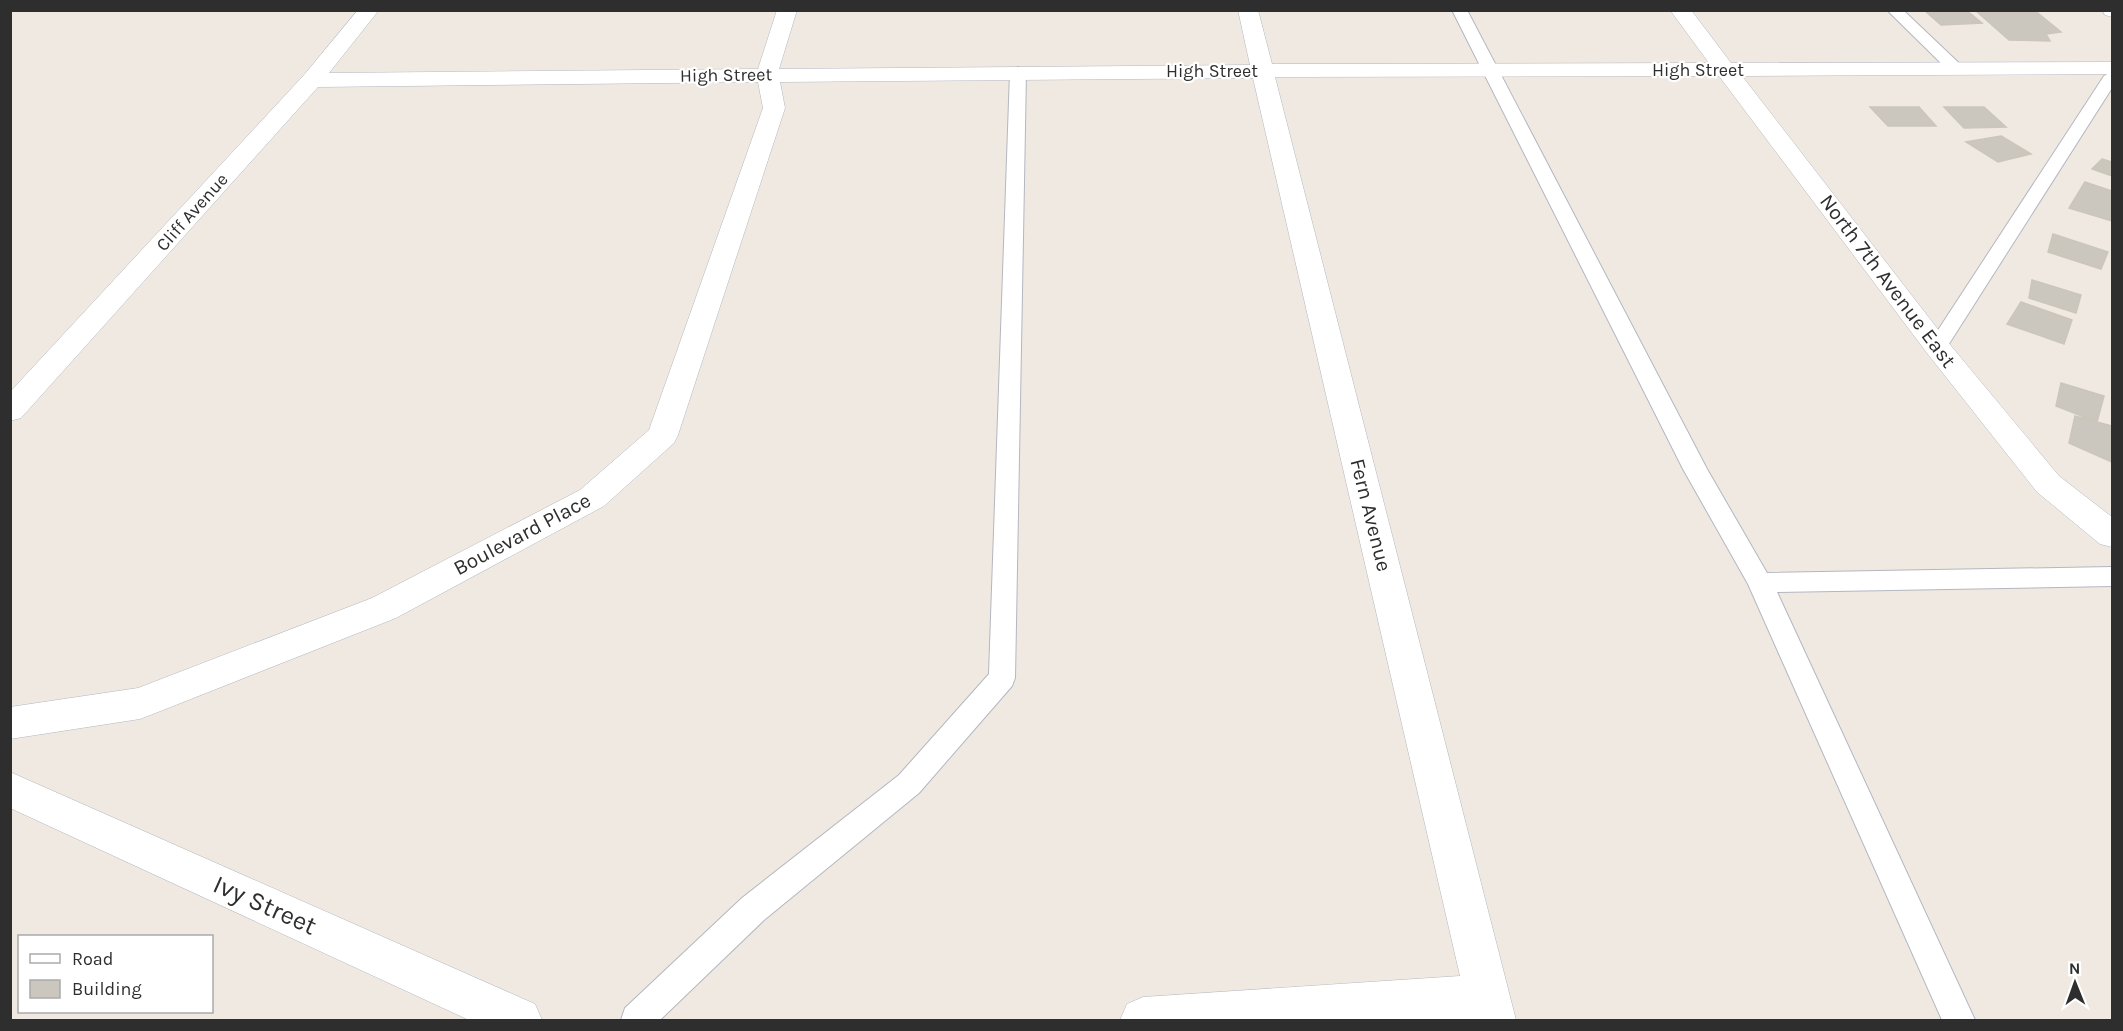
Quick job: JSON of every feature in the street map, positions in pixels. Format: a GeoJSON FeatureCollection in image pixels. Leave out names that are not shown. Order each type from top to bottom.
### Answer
{"type":"FeatureCollection","features":[{"type":"Feature","properties":{"kind":"street","name":"Cliff Avenue"},"geometry":{"type":"LineString","coordinates":[[10,411],[312,81],[369,10]]}},
{"type":"Feature","properties":{"kind":"street","name":"Boulevard Place"},"geometry":{"type":"LineString","coordinates":[[10,723],[140,703],[384,608],[592,498],[663,435],[774,108],[767,74],[787,10]]}},
{"type":"Feature","properties":{"kind":"street","name":"Fern Avenue"},"geometry":{"type":"LineString","coordinates":[[1248,10],[1490,1009]]}},
{"type":"Feature","properties":{"kind":"street","name":"North 7th Avenue East"},"geometry":{"type":"LineString","coordinates":[[1680,10],[1937,347],[2048,484],[2112,536]]}},
{"type":"Feature","properties":{"kind":"street","name":"High Street"},"geometry":{"type":"LineString","coordinates":[[312,81],[1018,72],[2112,68]]}},
{"type":"Feature","properties":{"kind":"street","name":"Ivy Street"},"geometry":{"type":"LineString","coordinates":[[10,789],[519,1020]]}},
{"type":"Feature","properties":{"kind":"street"},"geometry":{"type":"LineString","coordinates":[[1143,1020],[1490,1009]]}},
{"type":"Feature","properties":{"kind":"lane"},"geometry":{"type":"LineString","coordinates":[[1459,10],[1695,470],[1760,583],[1959,1020]]}},
{"type":"Feature","properties":{"kind":"lane"},"geometry":{"type":"LineString","coordinates":[[1894,10],[1956,69]]}},
{"type":"Feature","properties":{"kind":"lane"},"geometry":{"type":"LineString","coordinates":[[637,1020],[753,909],[909,783],[1002,678],[1018,72]]}},
{"type":"Feature","properties":{"kind":"lane"},"geometry":{"type":"LineString","coordinates":[[1937,347],[2112,76]]}},
{"type":"Feature","properties":{"kind":"lane"},"geometry":{"type":"LineString","coordinates":[[1760,583],[2112,576]]}},
{"type":"Feature","properties":{"kind":"building"},"geometry":{"type":"Polygon","coordinates":[[[1924,10],[1966,10],[1982,23],[1941,25],[1924,10]]]}},
{"type":"Feature","properties":{"kind":"building"},"geometry":{"type":"Polygon","coordinates":[[[1975,10],[2034,10],[2061,32],[2046,34],[2050,41],[2009,40],[1975,10]]]}},
{"type":"Feature","properties":{"kind":"building"},"geometry":{"type":"Polygon","coordinates":[[[1870,107],[1919,107],[1936,126],[1888,126],[1870,107]]]}},
{"type":"Feature","properties":{"kind":"building"},"geometry":{"type":"Polygon","coordinates":[[[1944,107],[1984,107],[2006,127],[1964,128],[1944,107]]]}},
{"type":"Feature","properties":{"kind":"building"},"geometry":{"type":"Polygon","coordinates":[[[2001,136],[2031,154],[1998,162],[1966,142],[2001,136]]]}},
{"type":"Feature","properties":{"kind":"building"},"geometry":{"type":"Polygon","coordinates":[[[2102,159],[2112,162],[2112,176],[2092,169],[2102,159]]]}},
{"type":"Feature","properties":{"kind":"building"},"geometry":{"type":"Polygon","coordinates":[[[2085,182],[2112,191],[2112,221],[2069,208],[2085,182]]]}},
{"type":"Feature","properties":{"kind":"building"},"geometry":{"type":"Polygon","coordinates":[[[2053,234],[2108,252],[2101,269],[2048,252],[2053,234]]]}},
{"type":"Feature","properties":{"kind":"building"},"geometry":{"type":"Polygon","coordinates":[[[2032,280],[2081,295],[2076,313],[2029,298],[2032,280]]]}},
{"type":"Feature","properties":{"kind":"building"},"geometry":{"type":"Polygon","coordinates":[[[2021,302],[2072,320],[2064,344],[2007,324],[2021,302]]]}},
{"type":"Feature","properties":{"kind":"building"},"geometry":{"type":"Polygon","coordinates":[[[2061,383],[2104,396],[2097,422],[2056,406],[2061,383]]]}},
{"type":"Feature","properties":{"kind":"building"},"geometry":{"type":"Polygon","coordinates":[[[2075,416],[2112,426],[2112,462],[2069,443],[2075,416]]]}}]}
